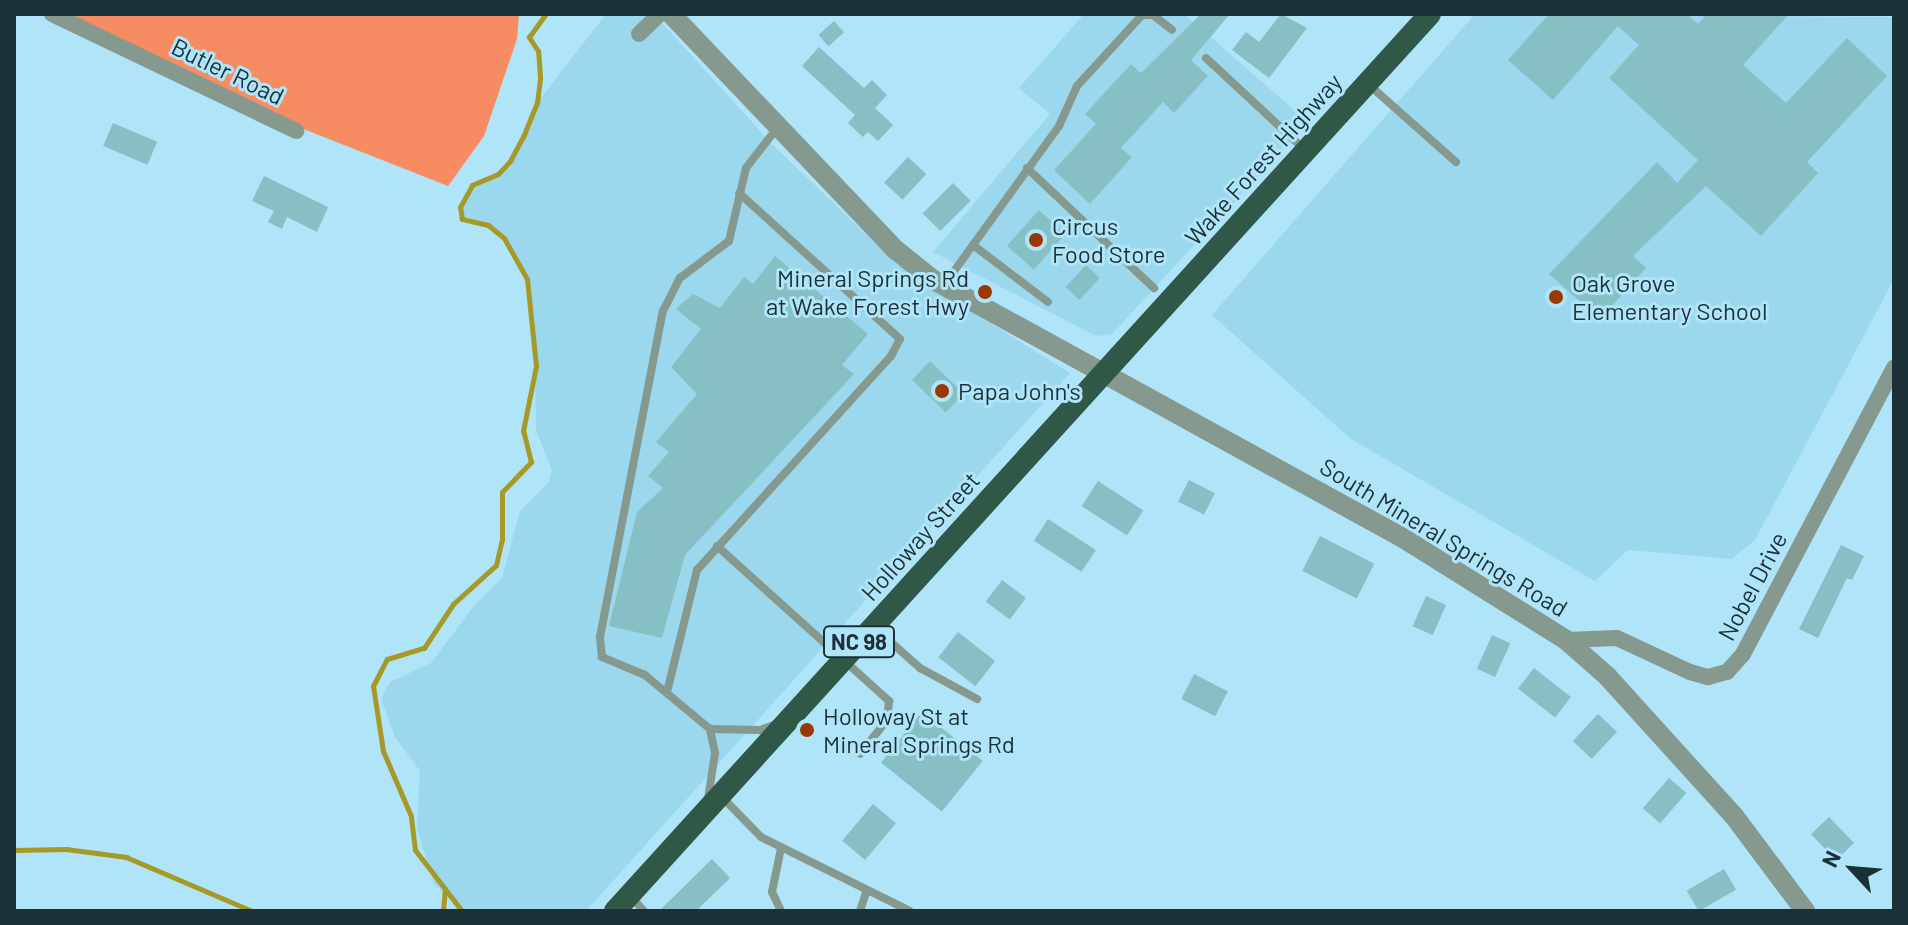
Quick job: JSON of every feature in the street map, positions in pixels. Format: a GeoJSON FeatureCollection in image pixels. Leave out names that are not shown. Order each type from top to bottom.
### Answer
{"type":"FeatureCollection","features":[{"type":"Feature","properties":{"kind":"highway","name":"Wake Forest Highway"},"geometry":{"type":"LineString","coordinates":[[1103,373],[1430,14]]}},
{"type":"Feature","properties":{"kind":"highway","name":"Holloway Street"},"geometry":{"type":"LineString","coordinates":[[629,906],[713,803],[1103,373]]}},
{"type":"Feature","properties":{"kind":"street","name":"Butler Road"},"geometry":{"type":"LineString","coordinates":[[52,14],[296,131]]}},
{"type":"Feature","properties":{"kind":"street"},"geometry":{"type":"LineString","coordinates":[[639,34],[660,14]]}},
{"type":"Feature","properties":{"kind":"street","name":"South Mineral Springs Road"},"geometry":{"type":"LineString","coordinates":[[671,14],[896,250],[943,286],[1403,538],[1566,640],[1607,676],[1734,816],[1805,911]]}},
{"type":"Feature","properties":{"kind":"street","name":"Nobel Drive"},"geometry":{"type":"LineString","coordinates":[[1566,640],[1617,638],[1690,672],[1708,677],[1727,672],[1743,654],[1894,367]]}},
{"type":"Feature","properties":{"kind":"lane"},"geometry":{"type":"LineString","coordinates":[[943,286],[1059,126],[1077,86],[1142,15],[1153,15],[1172,30]]}},
{"type":"Feature","properties":{"kind":"lane"},"geometry":{"type":"LineString","coordinates":[[1206,58],[1306,150]]}},
{"type":"Feature","properties":{"kind":"lane"},"geometry":{"type":"LineString","coordinates":[[1367,83],[1456,162]]}},
{"type":"Feature","properties":{"kind":"lane"},"geometry":{"type":"LineString","coordinates":[[778,128],[746,168],[739,193],[736,225],[729,241],[680,278],[658,327],[600,637],[607,661],[645,675],[710,729],[715,753],[713,803],[781,848],[910,911]]}},
{"type":"Feature","properties":{"kind":"lane"},"geometry":{"type":"LineString","coordinates":[[1027,168],[1154,288]]}},
{"type":"Feature","properties":{"kind":"lane"},"geometry":{"type":"LineString","coordinates":[[667,692],[693,577],[717,546],[891,356],[900,339],[739,193]]}},
{"type":"Feature","properties":{"kind":"lane"},"geometry":{"type":"LineString","coordinates":[[973,245],[1048,302]]}},
{"type":"Feature","properties":{"kind":"lane"},"geometry":{"type":"LineString","coordinates":[[717,546],[891,708],[860,754]]}},
{"type":"Feature","properties":{"kind":"lane"},"geometry":{"type":"LineString","coordinates":[[874,626],[920,668],[977,699]]}},
{"type":"Feature","properties":{"kind":"lane"},"geometry":{"type":"LineString","coordinates":[[710,729],[760,730],[789,720]]}},
{"type":"Feature","properties":{"kind":"lane"},"geometry":{"type":"LineString","coordinates":[[781,848],[772,892],[781,911]]}},
{"type":"Feature","properties":{"kind":"lane"},"geometry":{"type":"LineString","coordinates":[[860,911],[866,892]]}},
{"type":"Feature","properties":{"kind":"shaded area"},"geometry":{"type":"Polygon","coordinates":[[[64,14],[519,14],[517,39],[484,136],[448,186],[301,128],[64,14]]]}},
{"type":"Feature","properties":{"kind":"shaded area"},"geometry":{"type":"Polygon","coordinates":[[[606,14],[654,14],[772,144],[899,266],[1070,373],[586,911],[464,911],[434,884],[417,828],[420,771],[395,737],[381,699],[390,682],[431,663],[473,607],[502,578],[520,511],[548,483],[552,471],[536,430],[534,318],[527,279],[504,238],[488,225],[462,219],[460,207],[472,185],[498,174],[510,161],[537,103],[606,14]]]}},
{"type":"Feature","properties":{"kind":"shaded area"},"geometry":{"type":"Polygon","coordinates":[[[1084,14],[1184,14],[1308,122],[1112,334],[1096,336],[933,252],[1050,114],[1019,88],[1084,14]]]}},
{"type":"Feature","properties":{"kind":"shaded area","name":"Oak Grove Elementary School"},"geometry":{"type":"Polygon","coordinates":[[[1475,14],[1894,17],[1894,279],[1755,540],[1732,559],[1628,550],[1595,581],[1351,439],[1212,315],[1475,14]]]}},
{"type":"Feature","properties":{"kind":"building"},"geometry":{"type":"Polygon","coordinates":[[[1201,14],[1230,14],[1191,60],[1208,76],[1174,113],[1163,102],[1121,148],[1132,157],[1090,204],[1054,170],[1096,124],[1085,114],[1131,64],[1141,73],[1201,14]]]}},
{"type":"Feature","properties":{"kind":"building"},"geometry":{"type":"Polygon","coordinates":[[[1281,14],[1307,28],[1269,78],[1232,50],[1246,32],[1259,42],[1281,14]]]}},
{"type":"Feature","properties":{"kind":"building"},"geometry":{"type":"Polygon","coordinates":[[[1549,14],[1687,14],[1698,24],[1707,14],[1789,14],[1743,65],[1786,103],[1847,38],[1887,76],[1807,162],[1818,173],[1761,236],[1706,186],[1633,256],[1646,268],[1600,319],[1549,274],[1657,162],[1677,183],[1698,160],[1609,78],[1639,45],[1618,26],[1553,100],[1508,60],[1549,14]]]}},
{"type":"Feature","properties":{"kind":"building"},"geometry":{"type":"Polygon","coordinates":[[[834,21],[844,32],[828,46],[818,35],[834,21]]]}},
{"type":"Feature","properties":{"kind":"building"},"geometry":{"type":"Polygon","coordinates":[[[819,47],[864,88],[872,80],[887,95],[875,108],[893,125],[878,141],[868,132],[863,137],[848,123],[855,115],[802,66],[819,47]]]}},
{"type":"Feature","properties":{"kind":"building"},"geometry":{"type":"Polygon","coordinates":[[[113,123],[157,142],[147,165],[103,146],[113,123]]]}},
{"type":"Feature","properties":{"kind":"building"},"geometry":{"type":"Polygon","coordinates":[[[908,157],[926,174],[902,200],[884,183],[908,157]]]}},
{"type":"Feature","properties":{"kind":"building"},"geometry":{"type":"Polygon","coordinates":[[[264,176],[328,207],[317,232],[287,217],[282,229],[268,222],[274,211],[252,201],[264,176]]]}},
{"type":"Feature","properties":{"kind":"building"},"geometry":{"type":"Polygon","coordinates":[[[953,183],[971,201],[940,231],[923,213],[953,183]]]}},
{"type":"Feature","properties":{"kind":"building","name":"Circus Food Store"},"geometry":{"type":"Polygon","coordinates":[[[1039,210],[1066,234],[1034,270],[1007,246],[1039,210]]]}},
{"type":"Feature","properties":{"kind":"building"},"geometry":{"type":"Polygon","coordinates":[[[775,256],[868,334],[842,365],[854,374],[685,555],[662,638],[609,626],[637,512],[663,488],[648,476],[669,452],[656,442],[697,394],[671,367],[701,329],[676,309],[693,294],[720,308],[744,277],[753,284],[775,256]]]}},
{"type":"Feature","properties":{"kind":"building"},"geometry":{"type":"Polygon","coordinates":[[[1086,265],[1100,278],[1079,300],[1066,287],[1086,265]]]}},
{"type":"Feature","properties":{"kind":"building"},"geometry":{"type":"Polygon","coordinates":[[[930,361],[964,394],[946,412],[912,380],[930,361]]]}},
{"type":"Feature","properties":{"kind":"building"},"geometry":{"type":"Polygon","coordinates":[[[1189,480],[1215,493],[1204,515],[1178,501],[1189,480]]]}},
{"type":"Feature","properties":{"kind":"building"},"geometry":{"type":"Polygon","coordinates":[[[1098,481],[1143,510],[1127,536],[1082,506],[1098,481]]]}},
{"type":"Feature","properties":{"kind":"building"},"geometry":{"type":"Polygon","coordinates":[[[1048,519],[1096,550],[1082,572],[1034,541],[1048,519]]]}},
{"type":"Feature","properties":{"kind":"building"},"geometry":{"type":"Polygon","coordinates":[[[1320,536],[1374,564],[1357,598],[1302,571],[1320,536]]]}},
{"type":"Feature","properties":{"kind":"building"},"geometry":{"type":"Polygon","coordinates":[[[1841,545],[1864,556],[1852,580],[1847,578],[1818,638],[1799,629],[1841,545]]]}},
{"type":"Feature","properties":{"kind":"building"},"geometry":{"type":"Polygon","coordinates":[[[1002,580],[1026,598],[1010,620],[986,602],[1002,580]]]}},
{"type":"Feature","properties":{"kind":"building"},"geometry":{"type":"Polygon","coordinates":[[[1426,596],[1446,605],[1433,635],[1413,626],[1426,596]]]}},
{"type":"Feature","properties":{"kind":"building"},"geometry":{"type":"Polygon","coordinates":[[[958,632],[995,661],[975,686],[938,657],[958,632]]]}},
{"type":"Feature","properties":{"kind":"building"},"geometry":{"type":"Polygon","coordinates":[[[1492,635],[1510,643],[1495,677],[1477,669],[1492,635]]]}},
{"type":"Feature","properties":{"kind":"building"},"geometry":{"type":"Polygon","coordinates":[[[1534,668],[1571,697],[1555,717],[1518,688],[1534,668]]]}},
{"type":"Feature","properties":{"kind":"building"},"geometry":{"type":"Polygon","coordinates":[[[1194,674],[1228,691],[1215,716],[1181,699],[1194,674]]]}},
{"type":"Feature","properties":{"kind":"building"},"geometry":{"type":"Polygon","coordinates":[[[922,712],[983,761],[942,812],[881,763],[922,712]]]}},
{"type":"Feature","properties":{"kind":"building"},"geometry":{"type":"Polygon","coordinates":[[[1598,714],[1617,732],[1592,759],[1573,741],[1598,714]]]}},
{"type":"Feature","properties":{"kind":"building"},"geometry":{"type":"Polygon","coordinates":[[[1669,778],[1686,793],[1660,823],[1643,808],[1669,778]]]}},
{"type":"Feature","properties":{"kind":"building"},"geometry":{"type":"Polygon","coordinates":[[[873,804],[896,823],[865,860],[842,841],[873,804]]]}},
{"type":"Feature","properties":{"kind":"building"},"geometry":{"type":"Polygon","coordinates":[[[1829,817],[1854,843],[1836,860],[1811,834],[1829,817]]]}},
{"type":"Feature","properties":{"kind":"building"},"geometry":{"type":"Polygon","coordinates":[[[712,859],[730,878],[696,911],[659,911],[712,859]]]}},
{"type":"Feature","properties":{"kind":"building"},"geometry":{"type":"Polygon","coordinates":[[[1724,869],[1736,890],[1699,911],[1687,890],[1724,869]]]}},
{"type":"Feature","properties":{"kind":"waterway"},"geometry":{"type":"LineString","coordinates":[[462,911],[415,850],[411,816],[383,751],[373,686],[387,659],[424,648],[453,604],[496,565],[502,539],[502,492],[531,462],[523,431],[536,366],[527,279],[504,238],[488,225],[462,219],[460,207],[472,185],[498,174],[510,161],[523,137],[537,103],[540,77],[538,51],[529,37],[546,14]]}},
{"type":"Feature","properties":{"kind":"waterway"},"geometry":{"type":"LineString","coordinates":[[14,850],[66,849],[126,857],[252,911]]}},
{"type":"Feature","properties":{"kind":"waterway"},"geometry":{"type":"LineString","coordinates":[[443,911],[445,889]]}},
{"type":"Feature","properties":{"kind":"place","name":"Circus Food Store"},"geometry":{"type":"Point","coordinates":[1036,240]}},
{"type":"Feature","properties":{"kind":"place","name":"Mineral Springs Rd at Wake Forest Hwy"},"geometry":{"type":"Point","coordinates":[985,292]}},
{"type":"Feature","properties":{"kind":"place","name":"Oak Grove Elementary School"},"geometry":{"type":"Point","coordinates":[1556,297]}},
{"type":"Feature","properties":{"kind":"place","name":"Papa John's"},"geometry":{"type":"Point","coordinates":[942,391]}},
{"type":"Feature","properties":{"kind":"place","name":"Holloway St at Mineral Springs Rd"},"geometry":{"type":"Point","coordinates":[807,730]}}]}
